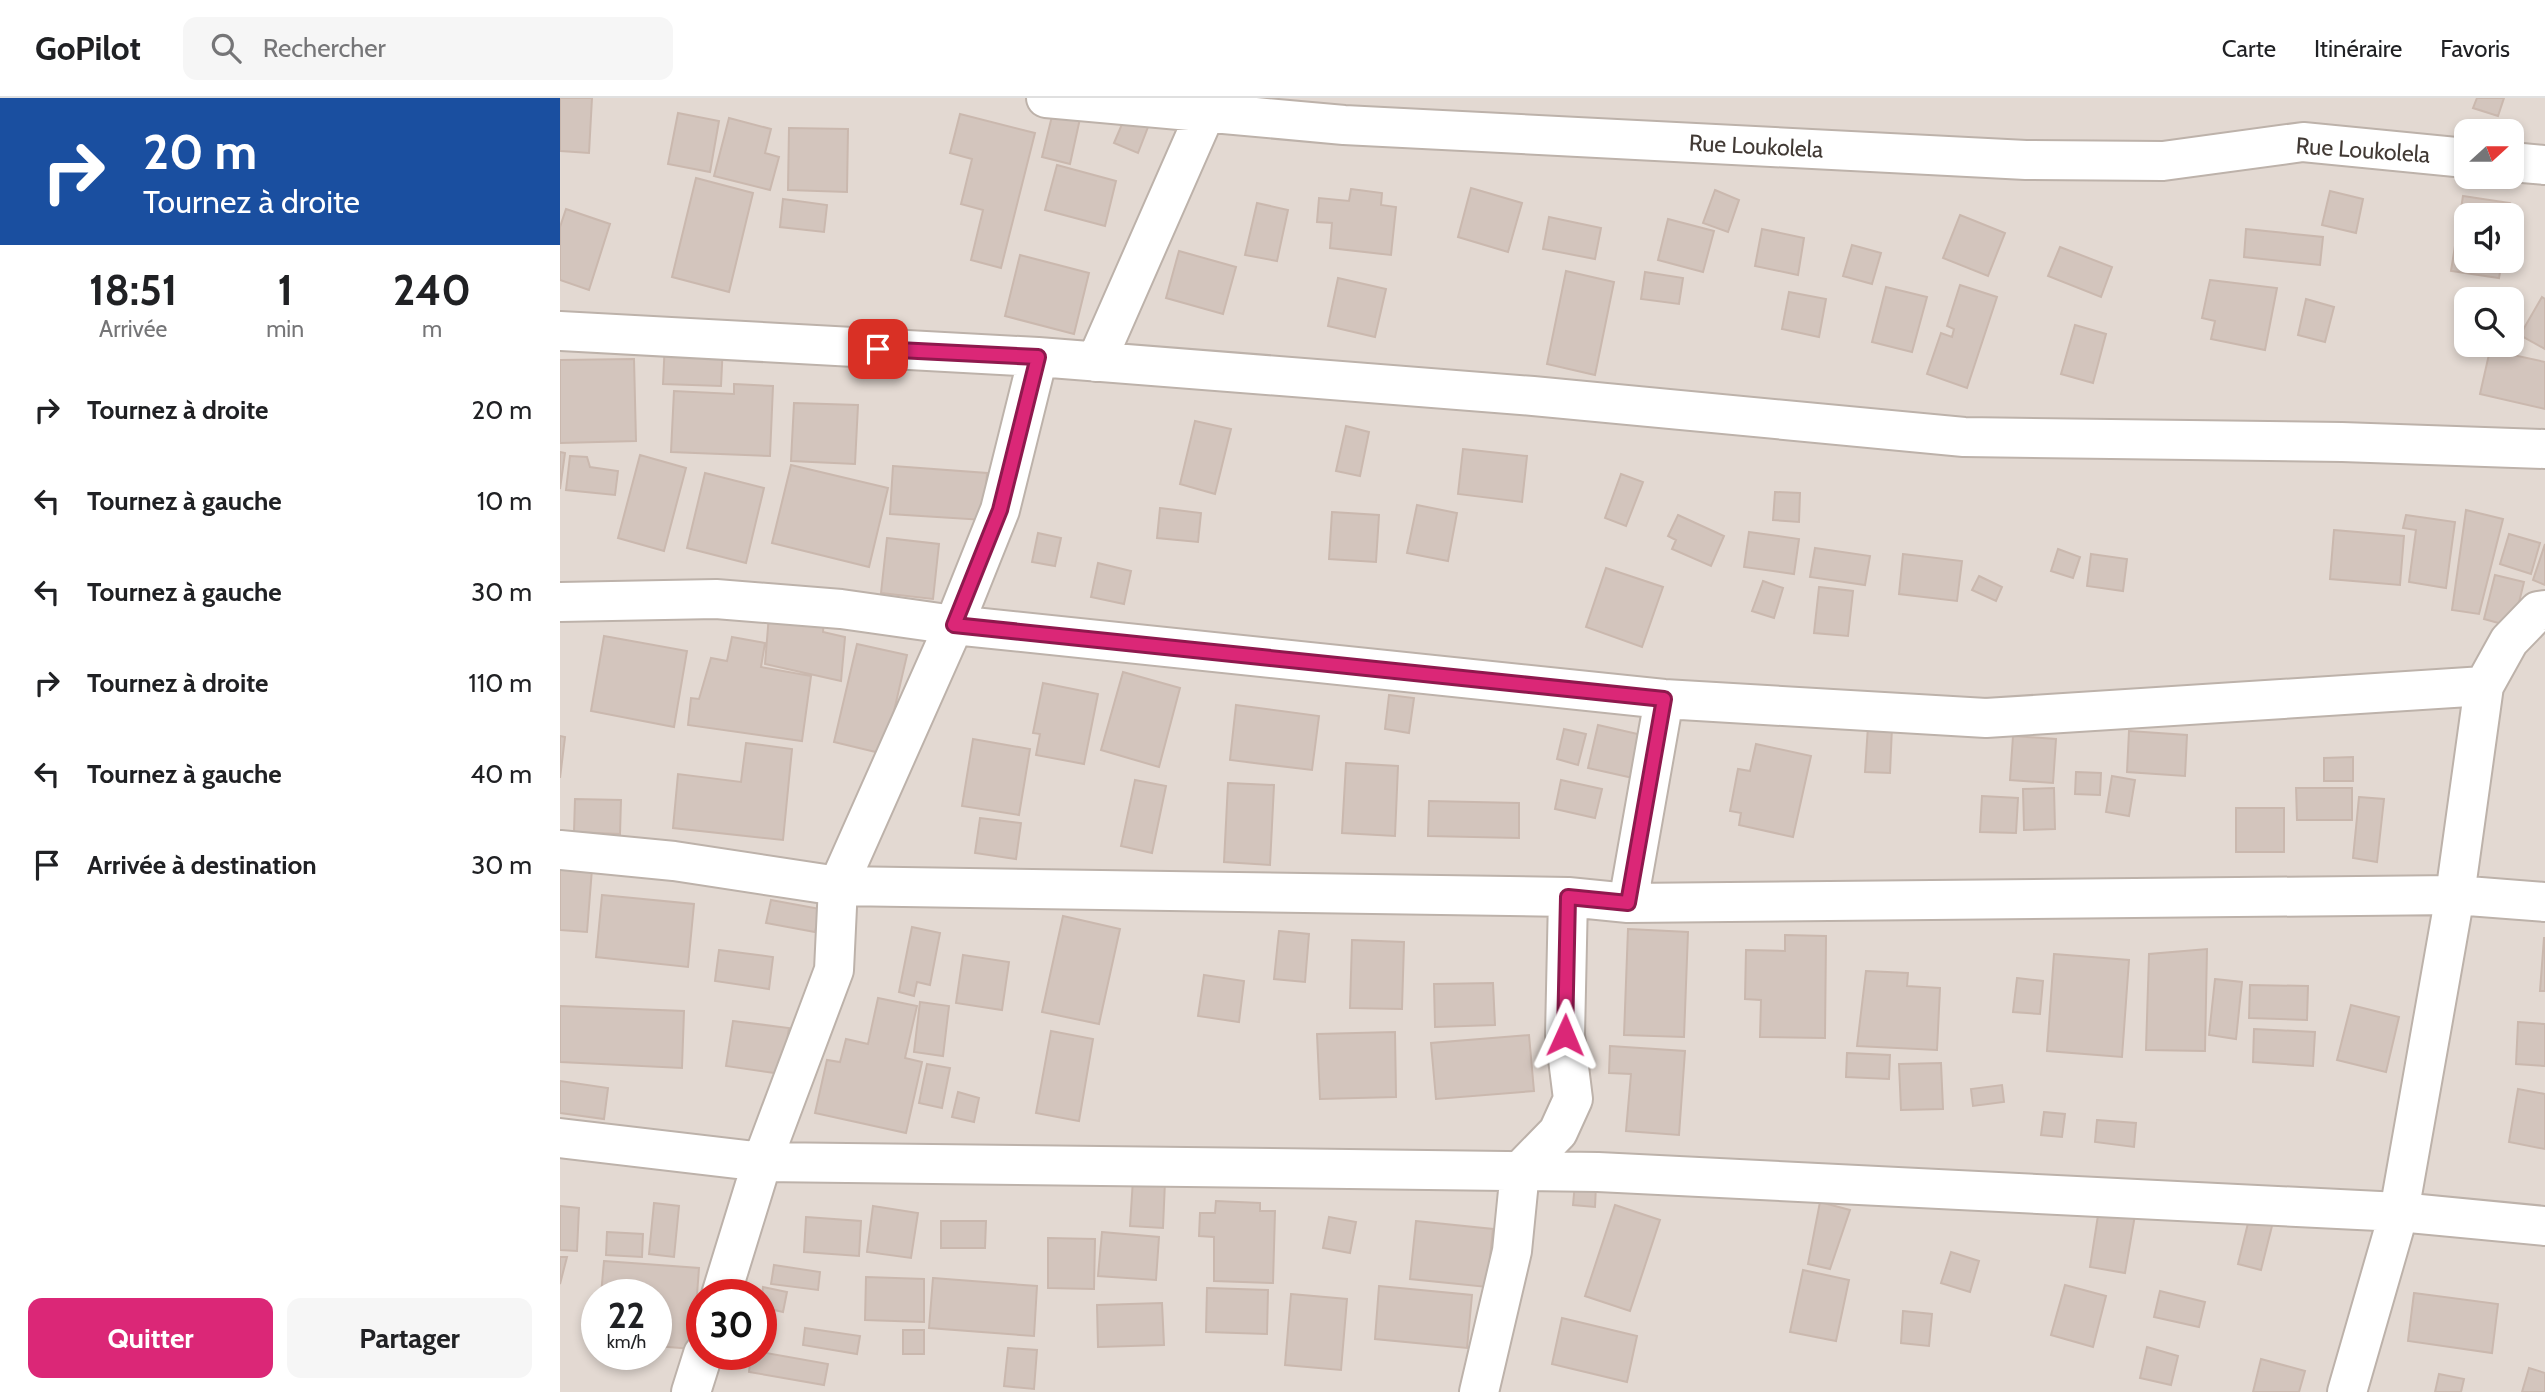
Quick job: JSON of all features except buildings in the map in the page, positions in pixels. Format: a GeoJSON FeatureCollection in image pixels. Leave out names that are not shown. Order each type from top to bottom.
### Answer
{"type":"FeatureCollection","features":[{"type":"Feature","properties":{"kind":"street","name":"Rue Loukolela"},"geometry":{"type":"LineString","coordinates":[[1046,98],[1209,106],[1344,125],[2026,160],[2162,161],[2303,142],[2454,157]]}},
{"type":"Feature","properties":{"kind":"street"},"geometry":{"type":"LineString","coordinates":[[1096,362],[1209,106]]}},
{"type":"Feature","properties":{"kind":"street"},"geometry":{"type":"LineString","coordinates":[[2524,163],[2545,165]]}},
{"type":"Feature","properties":{"kind":"street"},"geometry":{"type":"LineString","coordinates":[[560,331],[1038,357],[1520,395],[1964,438],[2342,442],[2545,449]]}},
{"type":"Feature","properties":{"kind":"street"},"geometry":{"type":"LineString","coordinates":[[726,1279],[762,1162],[834,970],[838,886],[954,625],[1000,510],[1038,357]]}},
{"type":"Feature","properties":{"kind":"street"},"geometry":{"type":"LineString","coordinates":[[560,602],[716,599],[841,609],[954,625],[1664,699],[1986,718],[2484,686]]}},
{"type":"Feature","properties":{"kind":"street"},"geometry":{"type":"LineString","coordinates":[[2347,1392],[2399,1212],[2455,895],[2484,686],[2508,641],[2538,611],[2545,610]]}},
{"type":"Feature","properties":{"kind":"street"},"geometry":{"type":"LineString","coordinates":[[1628,903],[1664,699]]}},
{"type":"Feature","properties":{"kind":"street"},"geometry":{"type":"LineString","coordinates":[[560,850],[674,861],[838,886],[1568,897],[1628,903],[2455,895],[2545,902]]}},
{"type":"Feature","properties":{"kind":"street"},"geometry":{"type":"LineString","coordinates":[[1479,1392],[1512,1251],[1520,1171],[1558,1132],[1573,1099],[1565,1035],[1568,897]]}},
{"type":"Feature","properties":{"kind":"street"},"geometry":{"type":"LineString","coordinates":[[560,1138],[762,1162],[1598,1172],[2399,1212],[2545,1226]]}},
{"type":"Feature","properties":{"kind":"street"},"geometry":{"type":"LineString","coordinates":[[691,1392],[698,1370]]}},
{"type":"Feature","properties":{"kind":"shaded area"},"geometry":{"type":"Polygon","coordinates":[[[560,98],[2545,98],[2545,1392],[560,1392],[560,98]]]}},
{"type":"Feature","properties":{"kind":"route"},"geometry":{"type":"LineString","coordinates":[[878,349],[1038,357],[1000,510],[954,625],[1664,699],[1628,903],[1568,897],[1565,1035]]}}]}
